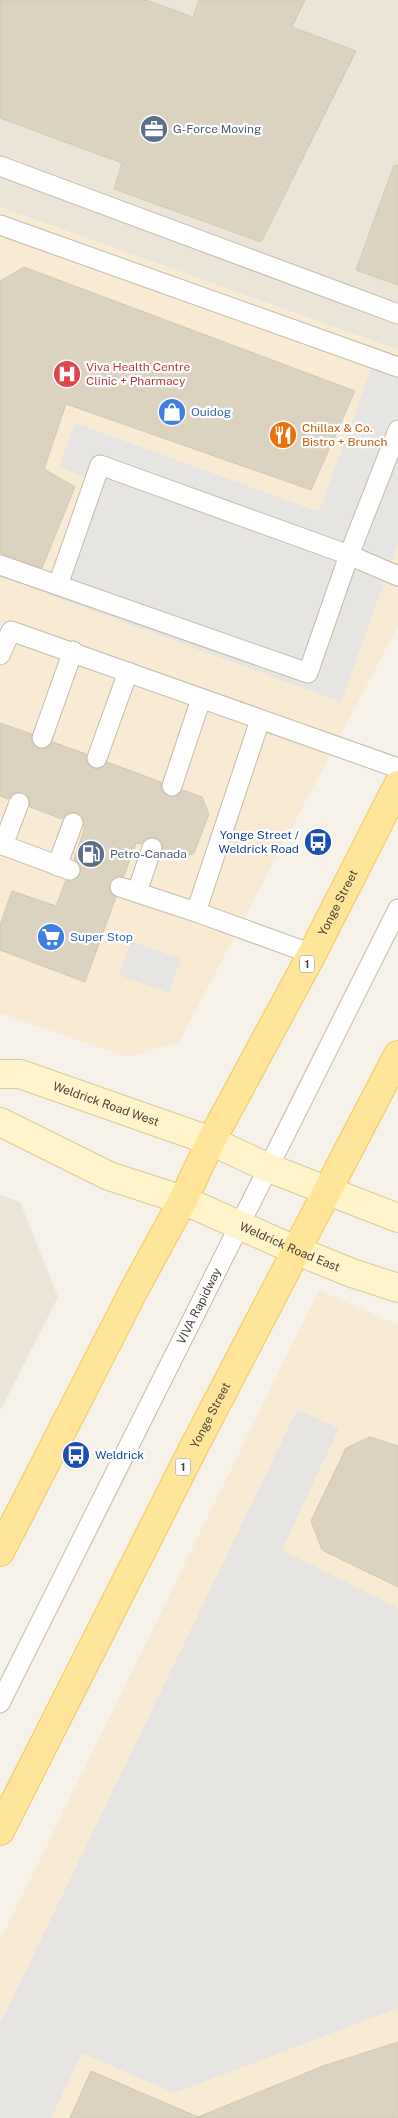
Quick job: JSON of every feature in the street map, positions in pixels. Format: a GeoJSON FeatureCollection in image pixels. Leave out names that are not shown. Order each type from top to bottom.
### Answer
{"type":"FeatureCollection","features":[{"type":"Feature","properties":{"kind":"main road","name":"Yonge Street"},"geometry":{"type":"LineString","coordinates":[[0,1552],[128,1301],[183,1200],[211,1141],[312,954],[398,785]]}},
{"type":"Feature","properties":{"kind":"main road","name":"Yonge Street"},"geometry":{"type":"LineString","coordinates":[[0,1831],[295,1250],[398,1055]]}},
{"type":"Feature","properties":{"kind":"street","name":"Weldrick Road West"},"geometry":{"type":"LineString","coordinates":[[0,1074],[20,1074],[211,1141]]}},
{"type":"Feature","properties":{"kind":"street"},"geometry":{"type":"LineString","coordinates":[[0,1122],[109,1176],[183,1200]]}},
{"type":"Feature","properties":{"kind":"street"},"geometry":{"type":"LineString","coordinates":[[211,1141],[269,1168],[398,1218]]}},
{"type":"Feature","properties":{"kind":"street","name":"Weldrick Road East"},"geometry":{"type":"LineString","coordinates":[[183,1200],[295,1250],[352,1273],[398,1288]]}},
{"type":"Feature","properties":{"kind":"lane"},"geometry":{"type":"LineString","coordinates":[[0,166],[398,314]]}},
{"type":"Feature","properties":{"kind":"lane"},"geometry":{"type":"LineString","coordinates":[[0,224],[398,367]]}},
{"type":"Feature","properties":{"kind":"lane"},"geometry":{"type":"LineString","coordinates":[[0,565],[308,672],[349,555],[398,430]]}},
{"type":"Feature","properties":{"kind":"lane"},"geometry":{"type":"LineString","coordinates":[[58,585],[100,465],[349,555],[398,576]]}},
{"type":"Feature","properties":{"kind":"lane"},"geometry":{"type":"LineString","coordinates":[[0,656],[6,629],[73,651],[201,699],[398,768]]}},
{"type":"Feature","properties":{"kind":"lane"},"geometry":{"type":"LineString","coordinates":[[42,738],[73,651]]}},
{"type":"Feature","properties":{"kind":"lane"},"geometry":{"type":"LineString","coordinates":[[97,758],[128,672]]}},
{"type":"Feature","properties":{"kind":"lane"},"geometry":{"type":"LineString","coordinates":[[172,786],[201,699]]}},
{"type":"Feature","properties":{"kind":"lane"},"geometry":{"type":"LineString","coordinates":[[196,912],[260,720]]}},
{"type":"Feature","properties":{"kind":"lane"},"geometry":{"type":"LineString","coordinates":[[19,803],[2,845],[64,868],[73,823]]}},
{"type":"Feature","properties":{"kind":"lane"},"geometry":{"type":"LineString","coordinates":[[152,848],[128,890],[196,912],[312,954]]}},
{"type":"Feature","properties":{"kind":"lane","name":"VIVA Rapidway"},"geometry":{"type":"LineString","coordinates":[[0,1704],[398,909]]}},
{"type":"Feature","properties":{"kind":"shaded area"},"geometry":{"type":"Polygon","coordinates":[[[0,0],[398,0],[398,350],[0,207],[0,0]]]}},
{"type":"Feature","properties":{"kind":"shaded area"},"geometry":{"type":"Polygon","coordinates":[[[0,207],[398,350],[398,626],[179,1042],[127,1057],[0,1013],[0,207]]]}},
{"type":"Feature","properties":{"kind":"shaded area"},"geometry":{"type":"Polygon","coordinates":[[[373,364],[398,374],[398,544],[341,702],[47,594],[89,479],[59,467],[75,423],[319,512],[373,364]]]}},
{"type":"Feature","properties":{"kind":"shaded area"},"geometry":{"type":"Polygon","coordinates":[[[131,941],[181,959],[169,993],[119,975],[131,941]]]}},
{"type":"Feature","properties":{"kind":"shaded area"},"geometry":{"type":"Polygon","coordinates":[[[0,1195],[20,1202],[58,1297],[0,1411],[0,1195]]]}},
{"type":"Feature","properties":{"kind":"shaded area"},"geometry":{"type":"Polygon","coordinates":[[[319,1290],[398,1325],[398,2118],[0,2118],[0,1941],[319,1290]]]}},
{"type":"Feature","properties":{"kind":"shaded area"},"geometry":{"type":"Polygon","coordinates":[[[297,1410],[339,1428],[282,1550],[398,1608],[398,2008],[174,2093],[82,2053],[51,2118],[0,2118],[0,2024],[297,1410]]]}},
{"type":"Feature","properties":{"kind":"building"},"geometry":{"type":"Polygon","coordinates":[[[0,0],[146,0],[193,17],[199,0],[305,0],[292,27],[356,51],[261,242],[114,189],[122,163],[0,118],[0,0]]]}},
{"type":"Feature","properties":{"kind":"building"},"geometry":{"type":"Polygon","coordinates":[[[394,165],[398,165],[398,285],[356,270],[394,165]]]}},
{"type":"Feature","properties":{"kind":"building"},"geometry":{"type":"Polygon","coordinates":[[[24,267],[355,391],[311,490],[66,404],[44,469],[75,487],[42,568],[0,553],[0,281],[24,267]]]}},
{"type":"Feature","properties":{"kind":"building"},"geometry":{"type":"Polygon","coordinates":[[[0,723],[32,734],[31,740],[38,748],[44,749],[53,742],[86,754],[86,760],[93,768],[99,769],[107,762],[161,782],[161,789],[168,796],[175,797],[183,790],[202,797],[209,814],[194,853],[180,859],[162,852],[163,845],[155,837],[145,839],[141,844],[136,843],[124,876],[117,876],[110,883],[109,890],[116,897],[85,982],[0,950],[0,925],[12,891],[56,906],[66,880],[72,881],[80,874],[81,868],[74,859],[85,827],[82,816],[76,812],[66,814],[62,819],[30,807],[28,796],[23,792],[12,794],[8,799],[0,796],[0,723]]]}},
{"type":"Feature","properties":{"kind":"building"},"geometry":{"type":"Polygon","coordinates":[[[370,1437],[398,1446],[398,1587],[322,1550],[311,1521],[346,1448],[370,1437]]]}},
{"type":"Feature","properties":{"kind":"building"},"geometry":{"type":"Polygon","coordinates":[[[398,2042],[398,2118],[70,2118],[91,2071],[198,2117],[323,2066],[398,2042]]]}},
{"type":"Feature","properties":{"kind":"place","name":"G-Force Moving"},"geometry":{"type":"Point","coordinates":[154,129]}},
{"type":"Feature","properties":{"kind":"place","name":"Viva Health Centre Clinic + Pharmacy"},"geometry":{"type":"Point","coordinates":[67,374]}},
{"type":"Feature","properties":{"kind":"place","name":"Ouidog"},"geometry":{"type":"Point","coordinates":[172,412]}},
{"type":"Feature","properties":{"kind":"place","name":"Chillax & Co. Bistro + Brunch"},"geometry":{"type":"Point","coordinates":[283,435]}},
{"type":"Feature","properties":{"kind":"place","name":"Yonge Street / Weldrick Road"},"geometry":{"type":"Point","coordinates":[318,842]}},
{"type":"Feature","properties":{"kind":"place","name":"Petro-Canada"},"geometry":{"type":"Point","coordinates":[91,854]}},
{"type":"Feature","properties":{"kind":"place","name":"Super Stop"},"geometry":{"type":"Point","coordinates":[51,937]}},
{"type":"Feature","properties":{"kind":"place","name":"Weldrick"},"geometry":{"type":"Point","coordinates":[76,1455]}}]}
